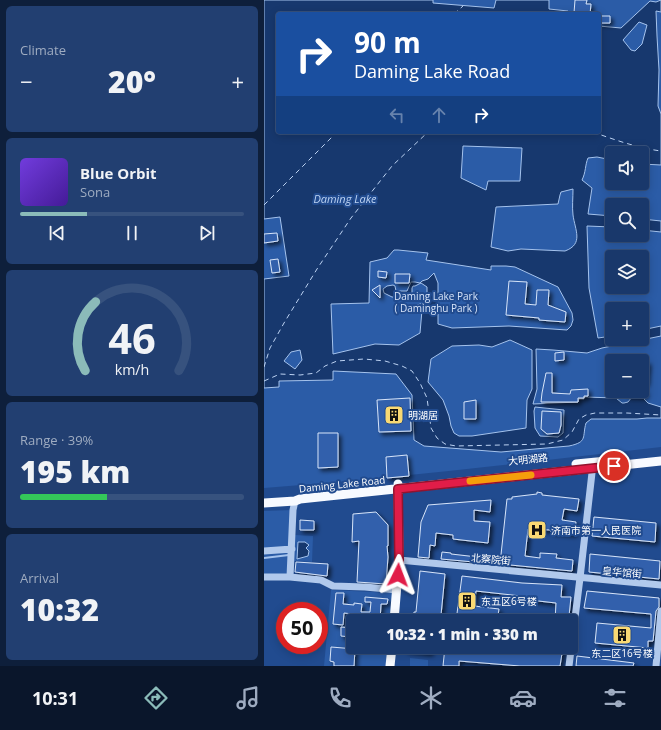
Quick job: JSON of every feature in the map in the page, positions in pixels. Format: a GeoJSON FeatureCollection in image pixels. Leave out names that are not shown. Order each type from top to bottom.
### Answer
{"type":"FeatureCollection","features":[{"type":"Feature","properties":{"kind":"main road","name":"大明湖路"},"geometry":{"type":"LineString","coordinates":[[398,486],[593,465],[661,456]]}},
{"type":"Feature","properties":{"kind":"main road"},"geometry":{"type":"LineString","coordinates":[[593,465],[661,461]]}},
{"type":"Feature","properties":{"kind":"main road"},"geometry":{"type":"LineString","coordinates":[[395,614],[399,560],[398,486]]}},
{"type":"Feature","properties":{"kind":"main road","name":"Daming Lake Road"},"geometry":{"type":"LineString","coordinates":[[264,497],[398,486]]}},
{"type":"Feature","properties":{"kind":"main road","name":"Daming Lake Road"},"geometry":{"type":"LineString","coordinates":[[264,503],[398,486]]}},
{"type":"Feature","properties":{"kind":"main road"},"geometry":{"type":"LineString","coordinates":[[390,666],[391,654]]}},
{"type":"Feature","properties":{"kind":"street"},"geometry":{"type":"LineString","coordinates":[[569,666],[593,465]]}},
{"type":"Feature","properties":{"kind":"street"},"geometry":{"type":"LineString","coordinates":[[290,577],[293,510],[295,500]]}},
{"type":"Feature","properties":{"kind":"street"},"geometry":{"type":"LineString","coordinates":[[264,551],[292,550]]}},
{"type":"Feature","properties":{"kind":"street","name":"北察院街"},"geometry":{"type":"LineString","coordinates":[[399,560],[580,578]]}},
{"type":"Feature","properties":{"kind":"street"},"geometry":{"type":"LineString","coordinates":[[264,577],[290,577],[321,580],[332,586],[397,590]]}},
{"type":"Feature","properties":{"kind":"street","name":"皇华馆街"},"geometry":{"type":"LineString","coordinates":[[580,578],[661,586]]}},
{"type":"Feature","properties":{"kind":"street"},"geometry":{"type":"LineString","coordinates":[[656,666],[661,611]]}},
{"type":"Feature","properties":{"kind":"green space","name":"Daming Lake Park ( Daminghu Park )"},"geometry":{"type":"Polygon","coordinates":[[[264,0],[661,0],[661,447],[413,475],[264,488],[264,0]]]}},
{"type":"Feature","properties":{"kind":"green space"},"geometry":{"type":"Polygon","coordinates":[[[293,510],[290,577],[264,577],[264,511],[293,510]]]}},
{"type":"Feature","properties":{"kind":"green space"},"geometry":{"type":"Polygon","coordinates":[[[295,535],[313,536],[312,562],[293,561],[295,535]]]}},
{"type":"Feature","properties":{"kind":"green space"},"geometry":{"type":"Polygon","coordinates":[[[331,590],[393,593],[392,614],[346,614],[346,654],[389,654],[388,666],[324,666],[325,654],[328,654],[328,623],[331,590]]]}},
{"type":"Feature","properties":{"kind":"green space"},"geometry":{"type":"Polygon","coordinates":[[[410,658],[428,660],[428,666],[410,666],[410,658]]]}},
{"type":"Feature","properties":{"kind":"water","name":"Daming Lake"},"geometry":{"type":"Polygon","coordinates":[[[264,0],[433,0],[433,3],[494,8],[496,0],[549,0],[549,9],[568,11],[276,12],[276,134],[601,134],[601,26],[621,28],[650,1],[656,2],[661,0],[661,12],[656,11],[659,70],[658,106],[661,114],[661,165],[649,164],[649,146],[605,146],[605,159],[597,157],[588,158],[582,180],[592,188],[588,214],[605,215],[605,227],[587,226],[589,288],[598,338],[605,337],[605,346],[612,346],[587,353],[536,349],[537,389],[533,404],[578,402],[579,399],[584,399],[585,397],[616,398],[622,403],[628,402],[631,398],[643,398],[648,403],[661,407],[661,418],[591,419],[586,423],[582,441],[579,443],[569,446],[501,452],[424,446],[414,440],[412,395],[396,374],[333,371],[333,380],[279,381],[279,387],[264,388],[264,279],[289,276],[280,217],[264,219],[264,0]],[[639,22],[623,40],[631,50],[635,51],[642,44],[647,25],[639,22]],[[463,146],[461,178],[486,190],[488,181],[520,181],[522,148],[463,146]],[[573,189],[561,192],[558,204],[496,207],[491,247],[508,251],[521,249],[565,251],[571,248],[575,245],[577,236],[573,212],[573,189]],[[394,250],[387,258],[370,262],[369,303],[331,304],[333,354],[375,344],[399,345],[420,333],[422,310],[417,305],[427,302],[427,287],[421,283],[413,286],[411,297],[392,297],[384,293],[383,289],[387,286],[393,285],[395,286],[396,291],[407,291],[411,282],[420,283],[428,279],[434,273],[438,283],[438,324],[452,328],[509,326],[567,330],[571,326],[573,320],[572,313],[558,287],[515,267],[491,266],[491,270],[426,260],[428,253],[394,250]],[[510,340],[492,347],[479,345],[452,346],[431,359],[428,382],[443,400],[454,433],[459,436],[472,436],[526,428],[527,400],[532,389],[532,350],[510,340]],[[300,350],[291,352],[284,361],[295,369],[302,360],[300,350]],[[535,407],[535,428],[540,436],[558,437],[563,433],[564,410],[535,407]]]}},
{"type":"Feature","properties":{"kind":"water"},"geometry":{"type":"Polygon","coordinates":[[[649,220],[661,221],[661,232],[649,231],[649,220]]]}},
{"type":"Feature","properties":{"kind":"water","name":"Daming Lake"},"geometry":{"type":"Polygon","coordinates":[[[661,326],[661,336],[649,338],[649,329],[661,326]]]}},
{"type":"Feature","properties":{"kind":"water"},"geometry":{"type":"Polygon","coordinates":[[[298,542],[305,542],[309,545],[306,548],[309,551],[308,556],[297,559],[298,542]]]}},
{"type":"Feature","properties":{"kind":"building"},"geometry":{"type":"Polygon","coordinates":[[[575,0],[587,0],[586,4],[591,4],[590,12],[574,12],[575,0]]]}},
{"type":"Feature","properties":{"kind":"building"},"geometry":{"type":"Polygon","coordinates":[[[601,16],[610,16],[610,23],[601,23],[601,16]]]}},
{"type":"Feature","properties":{"kind":"building"},"geometry":{"type":"Polygon","coordinates":[[[277,233],[278,241],[264,243],[264,234],[277,233]]]}},
{"type":"Feature","properties":{"kind":"building"},"geometry":{"type":"Polygon","coordinates":[[[278,259],[280,272],[272,273],[270,260],[278,259]]]}},
{"type":"Feature","properties":{"kind":"building"},"geometry":{"type":"Polygon","coordinates":[[[378,271],[387,272],[386,278],[378,277],[378,271]]]}},
{"type":"Feature","properties":{"kind":"building"},"geometry":{"type":"Polygon","coordinates":[[[395,274],[410,274],[409,283],[395,283],[395,274]]]}},
{"type":"Feature","properties":{"kind":"building"},"geometry":{"type":"Polygon","coordinates":[[[509,281],[527,282],[525,304],[536,305],[537,290],[549,290],[548,305],[566,312],[565,322],[506,315],[509,281]]]}},
{"type":"Feature","properties":{"kind":"building"},"geometry":{"type":"Polygon","coordinates":[[[380,285],[380,298],[372,290],[380,285]]]}},
{"type":"Feature","properties":{"kind":"building"},"geometry":{"type":"Polygon","coordinates":[[[564,352],[564,360],[555,361],[555,353],[564,352]]]}},
{"type":"Feature","properties":{"kind":"building"},"geometry":{"type":"Polygon","coordinates":[[[546,373],[552,373],[552,393],[570,394],[571,390],[588,389],[588,396],[578,398],[578,402],[541,402],[546,373]]]}},
{"type":"Feature","properties":{"kind":"building","name":"明湖居"},"geometry":{"type":"Polygon","coordinates":[[[410,398],[411,431],[379,432],[377,400],[410,398]]]}},
{"type":"Feature","properties":{"kind":"building"},"geometry":{"type":"Polygon","coordinates":[[[476,400],[476,419],[464,419],[464,402],[476,400]]]}},
{"type":"Feature","properties":{"kind":"building"},"geometry":{"type":"Polygon","coordinates":[[[542,411],[561,412],[561,425],[559,433],[547,434],[541,429],[542,411]]]}},
{"type":"Feature","properties":{"kind":"building"},"geometry":{"type":"Polygon","coordinates":[[[318,433],[338,433],[338,467],[318,468],[318,433]]]}},
{"type":"Feature","properties":{"kind":"building"},"geometry":{"type":"Polygon","coordinates":[[[407,455],[409,476],[387,478],[386,457],[407,455]]]}},
{"type":"Feature","properties":{"kind":"building"},"geometry":{"type":"Polygon","coordinates":[[[537,492],[542,493],[542,495],[579,499],[577,511],[564,509],[562,520],[576,522],[574,534],[551,532],[551,530],[528,529],[525,556],[540,558],[540,553],[557,554],[556,558],[573,560],[572,571],[500,564],[507,499],[537,494],[537,492]]]}},
{"type":"Feature","properties":{"kind":"building"},"geometry":{"type":"Polygon","coordinates":[[[491,500],[490,512],[474,510],[474,521],[490,522],[488,543],[453,539],[453,535],[436,533],[435,546],[430,545],[429,558],[418,557],[421,522],[428,505],[491,500]]]}},
{"type":"Feature","properties":{"kind":"building"},"geometry":{"type":"Polygon","coordinates":[[[376,512],[388,525],[386,584],[357,582],[359,541],[352,542],[353,514],[376,512]]]}},
{"type":"Feature","properties":{"kind":"building"},"geometry":{"type":"Polygon","coordinates":[[[594,517],[656,523],[655,542],[592,536],[594,517]]]}},
{"type":"Feature","properties":{"kind":"building"},"geometry":{"type":"Polygon","coordinates":[[[300,520],[314,521],[314,530],[300,530],[300,520]]]}},
{"type":"Feature","properties":{"kind":"building"},"geometry":{"type":"Polygon","coordinates":[[[442,552],[486,558],[485,563],[441,559],[442,552]]]}},
{"type":"Feature","properties":{"kind":"building"},"geometry":{"type":"Polygon","coordinates":[[[590,554],[660,561],[659,579],[589,572],[590,554]]]}},
{"type":"Feature","properties":{"kind":"building"},"geometry":{"type":"Polygon","coordinates":[[[296,562],[328,564],[327,576],[295,572],[296,562]]]}},
{"type":"Feature","properties":{"kind":"building"},"geometry":{"type":"Polygon","coordinates":[[[420,571],[445,574],[441,614],[414,614],[414,612],[416,612],[420,571]]]}},
{"type":"Feature","properties":{"kind":"building"},"geometry":{"type":"Polygon","coordinates":[[[462,576],[522,583],[562,585],[561,597],[571,597],[569,614],[555,614],[556,603],[521,599],[521,596],[476,591],[474,606],[499,609],[498,614],[457,614],[462,576]]]}},
{"type":"Feature","properties":{"kind":"building"},"geometry":{"type":"Polygon","coordinates":[[[587,591],[659,598],[659,607],[656,611],[653,641],[648,641],[648,648],[595,643],[597,623],[651,628],[651,614],[584,608],[587,591]]]}},
{"type":"Feature","properties":{"kind":"building"},"geometry":{"type":"Polygon","coordinates":[[[336,593],[344,593],[343,604],[362,604],[361,612],[370,612],[371,602],[365,602],[365,597],[388,599],[387,604],[381,604],[380,614],[344,613],[343,625],[333,624],[336,593]]]}},
{"type":"Feature","properties":{"kind":"building"},"geometry":{"type":"Polygon","coordinates":[[[341,627],[346,628],[346,636],[341,636],[341,627]]]}},
{"type":"Feature","properties":{"kind":"building"},"geometry":{"type":"Polygon","coordinates":[[[331,647],[346,648],[346,654],[355,654],[354,666],[334,666],[334,662],[330,661],[331,647]]]}},
{"type":"Feature","properties":{"kind":"building"},"geometry":{"type":"Polygon","coordinates":[[[444,654],[562,654],[560,666],[520,666],[459,661],[459,666],[443,666],[444,654]]]}},
{"type":"Feature","properties":{"kind":"building"},"geometry":{"type":"Polygon","coordinates":[[[577,656],[634,663],[633,666],[576,666],[577,656]]]}},
{"type":"Feature","properties":{"kind":"waterway"},"geometry":{"type":"LineString","coordinates":[[264,558],[289,555]]}},
{"type":"Feature","properties":{"kind":"ferry route"},"geometry":{"type":"LineString","coordinates":[[456,12],[463,6]]}},
{"type":"Feature","properties":{"kind":"ferry route"},"geometry":{"type":"LineString","coordinates":[[264,205],[335,134]]}},
{"type":"Feature","properties":{"kind":"ferry route"},"geometry":{"type":"LineString","coordinates":[[264,367],[270,348],[284,323],[317,269],[351,218],[392,166],[426,134]]}},
{"type":"Feature","properties":{"kind":"ferry route"},"geometry":{"type":"LineString","coordinates":[[599,134],[635,146],[661,151]]}},
{"type":"Feature","properties":{"kind":"ferry route"},"geometry":{"type":"LineString","coordinates":[[264,381],[280,374],[300,375],[316,373],[325,366],[337,361],[364,359],[385,361],[402,366],[412,371],[420,383],[427,398],[431,428],[437,438],[445,444],[456,446],[547,444],[563,440],[572,432],[579,419],[586,415],[595,413],[661,415]]}},
{"type":"Feature","properties":{"kind":"slow traffic"},"geometry":{"type":"LineString","coordinates":[[470,481],[531,475]]}},
{"type":"Feature","properties":{"kind":"place","name":"明湖居"},"geometry":{"type":"Point","coordinates":[394,415]}},
{"type":"Feature","properties":{"kind":"place","name":"济南市第一人民医院"},"geometry":{"type":"Point","coordinates":[537,530]}},
{"type":"Feature","properties":{"kind":"place","name":"东五区6号楼"},"geometry":{"type":"Point","coordinates":[467,601]}},
{"type":"Feature","properties":{"kind":"place","name":"东二区16号楼"},"geometry":{"type":"Point","coordinates":[622,635]}},
{"type":"Feature","properties":{"kind":"route"},"geometry":{"type":"LineString","coordinates":[[398,575],[398,489],[614,466]]}}]}
